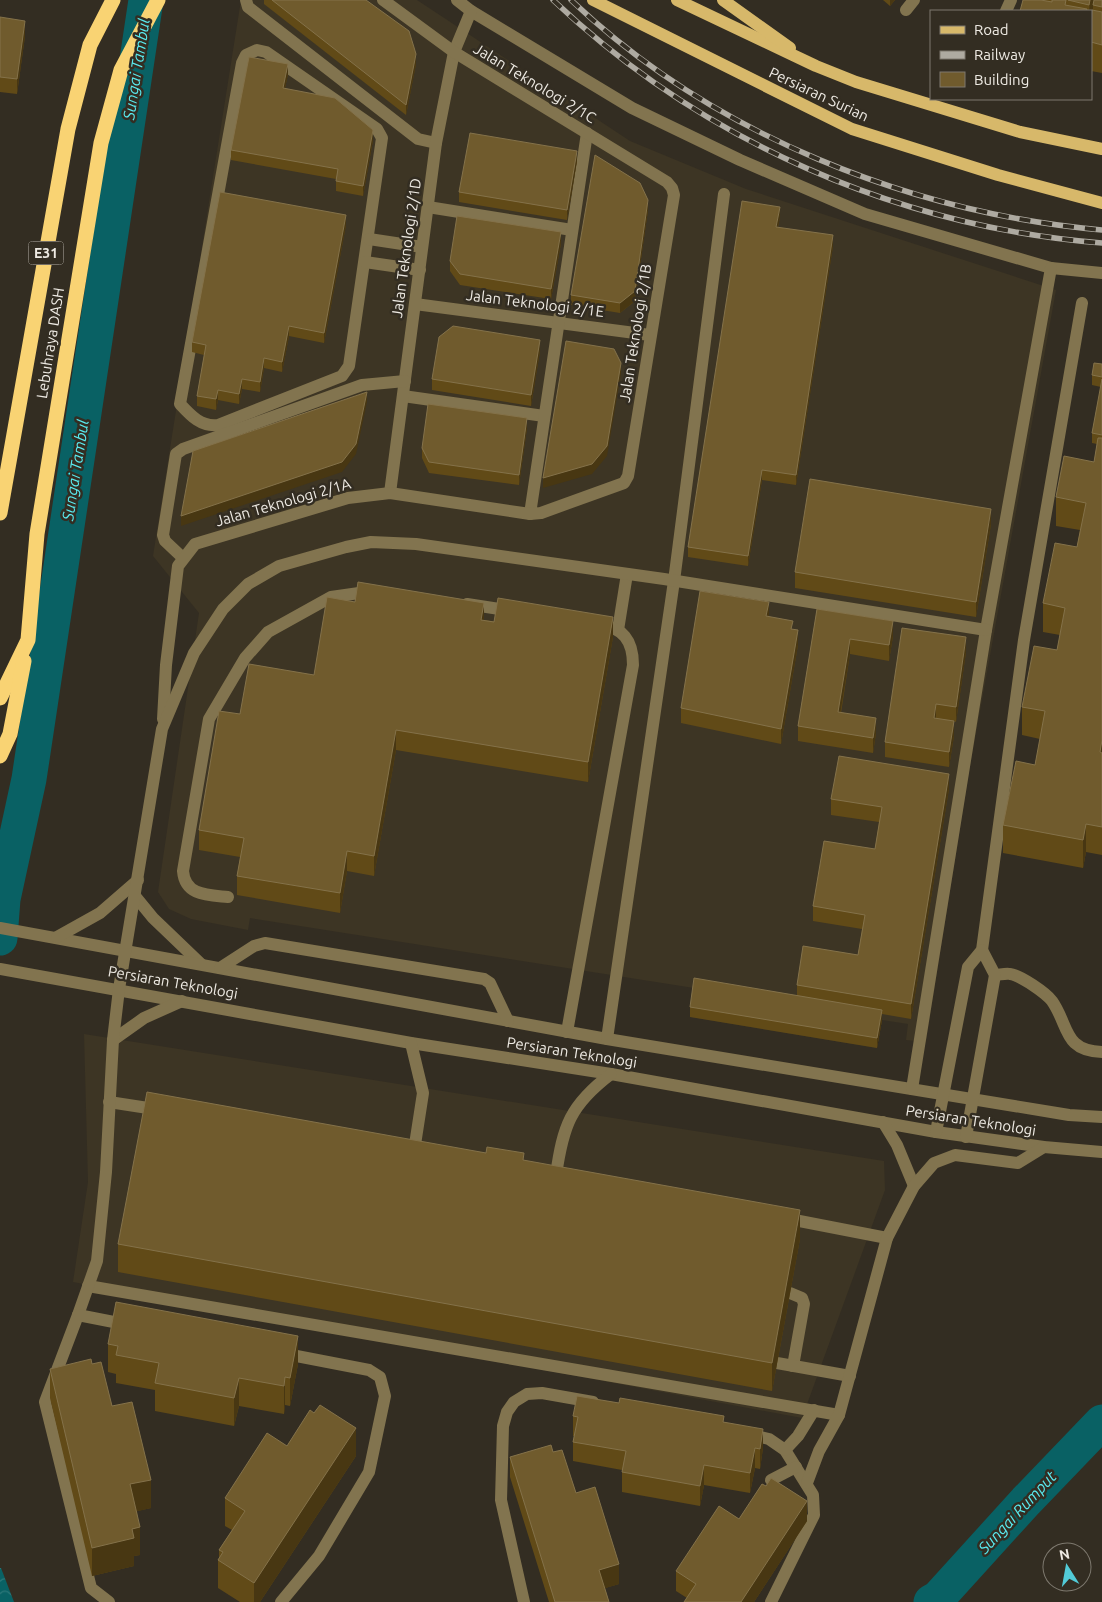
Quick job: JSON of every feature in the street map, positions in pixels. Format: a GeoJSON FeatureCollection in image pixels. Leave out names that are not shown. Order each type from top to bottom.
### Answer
{"type":"FeatureCollection","features":[{"type":"Feature","properties":{"kind":"highway","name":"Lebuhraya DASH"},"geometry":{"type":"LineString","coordinates":[[0,513],[68,129],[90,45],[113,0]]}},
{"type":"Feature","properties":{"kind":"highway","name":"Lebuhraya DASH"},"geometry":{"type":"LineString","coordinates":[[0,698],[28,640],[37,534],[101,143],[121,70],[158,0]]}},
{"type":"Feature","properties":{"kind":"highway"},"geometry":{"type":"LineString","coordinates":[[0,756],[10,734],[28,640]]}},
{"type":"Feature","properties":{"kind":"main road","name":"Persiaran Surian"},"geometry":{"type":"LineString","coordinates":[[677,0],[816,66],[856,82],[1020,132],[1102,149]]}},
{"type":"Feature","properties":{"kind":"main road"},"geometry":{"type":"LineString","coordinates":[[723,0],[816,66]]}},
{"type":"Feature","properties":{"kind":"main road","name":"Persiaran Surian"},"geometry":{"type":"LineString","coordinates":[[598,2],[852,129],[998,175],[1102,203]]}},
{"type":"Feature","properties":{"kind":"street","name":"Jalan Teknologi 2/1C"},"geometry":{"type":"LineString","coordinates":[[383,0],[454,52],[667,182],[672,188]]}},
{"type":"Feature","properties":{"kind":"street"},"geometry":{"type":"LineString","coordinates":[[457,0],[471,11],[632,108],[740,160],[865,214],[1051,268],[1102,274]]}},
{"type":"Feature","properties":{"kind":"street"},"geometry":{"type":"LineString","coordinates":[[906,10],[914,0]]}},
{"type":"Feature","properties":{"kind":"street"},"geometry":{"type":"LineString","coordinates":[[247,4],[418,139],[436,144]]}},
{"type":"Feature","properties":{"kind":"street","name":"Jalan Teknologi 2/1D"},"geometry":{"type":"LineString","coordinates":[[390,493],[436,144],[454,52],[471,11]]}},
{"type":"Feature","properties":{"kind":"street"},"geometry":{"type":"LineString","coordinates":[[250,51],[266,52],[377,129],[382,138],[369,239],[349,366],[342,376],[218,425],[203,424],[190,416],[180,404],[242,63],[250,51]]}},
{"type":"Feature","properties":{"kind":"street"},"geometry":{"type":"LineString","coordinates":[[530,514],[586,133]]}},
{"type":"Feature","properties":{"kind":"street","name":"Jalan Teknologi 2/1B"},"geometry":{"type":"LineString","coordinates":[[624,483],[628,476],[674,195],[672,188]]}},
{"type":"Feature","properties":{"kind":"street"},"geometry":{"type":"LineString","coordinates":[[607,1039],[674,581],[724,194]]}},
{"type":"Feature","properties":{"kind":"street"},"geometry":{"type":"LineString","coordinates":[[428,208],[572,230]]}},
{"type":"Feature","properties":{"kind":"street"},"geometry":{"type":"LineString","coordinates":[[369,239],[422,247]]}},
{"type":"Feature","properties":{"kind":"street"},"geometry":{"type":"LineString","coordinates":[[365,262],[420,270]]}},
{"type":"Feature","properties":{"kind":"street"},"geometry":{"type":"LineString","coordinates":[[912,1089],[986,630],[1051,268]]}},
{"type":"Feature","properties":{"kind":"street"},"geometry":{"type":"LineString","coordinates":[[936,1132],[968,967],[982,950],[1024,640],[1082,303]]}},
{"type":"Feature","properties":{"kind":"street","name":"Jalan Teknologi 2/1E"},"geometry":{"type":"LineString","coordinates":[[415,304],[650,335]]}},
{"type":"Feature","properties":{"kind":"street"},"geometry":{"type":"LineString","coordinates":[[109,1602],[90,1588],[44,1402],[97,1261],[106,1172],[113,1040],[119,989],[162,729],[166,665],[178,566],[183,558],[165,541],[163,535],[176,454],[183,449],[362,386],[405,381]]}},
{"type":"Feature","properties":{"kind":"street"},"geometry":{"type":"LineString","coordinates":[[403,396],[544,416]]}},
{"type":"Feature","properties":{"kind":"street","name":"Jalan Teknologi 2/1A"},"geometry":{"type":"LineString","coordinates":[[183,558],[195,544],[348,498],[390,493],[530,514],[541,513],[624,483]]}},
{"type":"Feature","properties":{"kind":"street"},"geometry":{"type":"LineString","coordinates":[[162,729],[194,653],[223,609],[248,584],[279,566],[371,542],[416,544],[627,574],[986,630]]}},
{"type":"Feature","properties":{"kind":"street"},"geometry":{"type":"LineString","coordinates":[[618,630],[627,574]]}},
{"type":"Feature","properties":{"kind":"street"},"geometry":{"type":"LineString","coordinates":[[228,898],[201,894],[192,890],[184,880],[182,871],[209,719],[245,658],[268,632],[331,597],[371,590],[390,593]]}},
{"type":"Feature","properties":{"kind":"street"},"geometry":{"type":"LineString","coordinates":[[458,603],[525,613]]}},
{"type":"Feature","properties":{"kind":"street"},"geometry":{"type":"LineString","coordinates":[[567,1032],[633,665],[633,650],[627,636],[618,630],[583,621]]}},
{"type":"Feature","properties":{"kind":"street"},"geometry":{"type":"LineString","coordinates":[[57,937],[100,913],[138,880]]}},
{"type":"Feature","properties":{"kind":"street"},"geometry":{"type":"LineString","coordinates":[[135,896],[153,918],[201,964]]}},
{"type":"Feature","properties":{"kind":"street","name":"Persiaran Teknologi"},"geometry":{"type":"LineString","coordinates":[[0,928],[607,1039],[1069,1115],[1102,1117]]}},
{"type":"Feature","properties":{"kind":"street"},"geometry":{"type":"LineString","coordinates":[[220,968],[254,946],[265,943],[484,979],[490,983],[508,1021]]}},
{"type":"Feature","properties":{"kind":"street"},"geometry":{"type":"LineString","coordinates":[[966,1137],[995,975],[982,950]]}},
{"type":"Feature","properties":{"kind":"street","name":"Persiaran Teknologi"},"geometry":{"type":"LineString","coordinates":[[0,969],[183,1000],[411,1043],[611,1074],[966,1137],[1102,1152]]}},
{"type":"Feature","properties":{"kind":"street"},"geometry":{"type":"LineString","coordinates":[[995,975],[1011,974],[1042,991],[1052,1002],[1064,1030],[1073,1042],[1083,1049],[1102,1052]]}},
{"type":"Feature","properties":{"kind":"street"},"geometry":{"type":"LineString","coordinates":[[113,1040],[144,1018],[183,1000]]}},
{"type":"Feature","properties":{"kind":"street"},"geometry":{"type":"LineString","coordinates":[[411,1043],[422,1093],[414,1151]]}},
{"type":"Feature","properties":{"kind":"street"},"geometry":{"type":"LineString","coordinates":[[556,1175],[560,1148],[568,1119],[581,1100],[611,1074]]}},
{"type":"Feature","properties":{"kind":"street"},"geometry":{"type":"LineString","coordinates":[[110,1102],[177,1113]]}},
{"type":"Feature","properties":{"kind":"street"},"geometry":{"type":"LineString","coordinates":[[883,1122],[897,1144],[914,1186]]}},
{"type":"Feature","properties":{"kind":"street"},"geometry":{"type":"LineString","coordinates":[[807,1482],[819,1451],[839,1415],[887,1238],[914,1186],[934,1163],[955,1155],[1018,1163],[1044,1147]]}},
{"type":"Feature","properties":{"kind":"street"},"geometry":{"type":"LineString","coordinates":[[771,1216],[887,1238]]}},
{"type":"Feature","properties":{"kind":"street"},"geometry":{"type":"LineString","coordinates":[[88,1286],[839,1415]]}},
{"type":"Feature","properties":{"kind":"street"},"geometry":{"type":"LineString","coordinates":[[790,1293],[802,1298],[804,1304],[793,1366]]}},
{"type":"Feature","properties":{"kind":"street"},"geometry":{"type":"LineString","coordinates":[[78,1315],[146,1328]]}},
{"type":"Feature","properties":{"kind":"street"},"geometry":{"type":"LineString","coordinates":[[272,1351],[369,1370],[380,1377],[385,1396],[369,1472],[319,1556],[281,1602]]}},
{"type":"Feature","properties":{"kind":"street"},"geometry":{"type":"LineString","coordinates":[[777,1364],[850,1376]]}},
{"type":"Feature","properties":{"kind":"street"},"geometry":{"type":"LineString","coordinates":[[524,1602],[501,1500],[503,1426],[507,1412],[514,1402],[527,1394],[542,1393],[608,1405]]}},
{"type":"Feature","properties":{"kind":"street"},"geometry":{"type":"LineString","coordinates":[[785,1450],[798,1436],[814,1410]]}},
{"type":"Feature","properties":{"kind":"street"},"geometry":{"type":"LineString","coordinates":[[731,1431],[769,1439],[785,1450],[814,1495],[814,1515],[771,1602]]}},
{"type":"Feature","properties":{"kind":"street"},"geometry":{"type":"LineString","coordinates":[[771,1480],[796,1467]]}},
{"type":"Feature","properties":{"kind":"shaded area"},"geometry":{"type":"Polygon","coordinates":[[[241,0],[417,0],[630,141],[746,189],[1056,290],[969,772],[926,1042],[906,1040],[908,1024],[882,1020],[877,1048],[690,1017],[694,988],[250,918],[248,930],[191,919],[169,909],[158,892],[199,613],[153,556],[241,0]]]}},
{"type":"Feature","properties":{"kind":"shaded area"},"geometry":{"type":"Polygon","coordinates":[[[84,1034],[884,1161],[885,1190],[802,1418],[73,1282],[88,1182],[84,1034]]]}},
{"type":"Feature","properties":{"kind":"water"},"geometry":{"type":"Polygon","coordinates":[[[1,1568],[14,1602],[0,1602],[1,1568]]]}},
{"type":"Feature","properties":{"kind":"building"},"geometry":{"type":"Polygon","coordinates":[[[272,0],[366,0],[409,31],[416,54],[406,105],[272,0]]]}},
{"type":"Feature","properties":{"kind":"building"},"geometry":{"type":"Polygon","coordinates":[[[1023,0],[1052,2],[1052,0],[1066,0],[1065,5],[1087,9],[1086,10],[1020,10],[1023,0]]]}},
{"type":"Feature","properties":{"kind":"building"},"geometry":{"type":"Polygon","coordinates":[[[1068,0],[1090,0],[1089,5],[1068,0]]]}},
{"type":"Feature","properties":{"kind":"building"},"geometry":{"type":"Polygon","coordinates":[[[1094,0],[1102,0],[1102,7],[1093,5],[1094,0]]]}},
{"type":"Feature","properties":{"kind":"building"},"geometry":{"type":"Polygon","coordinates":[[[1092,10],[1102,12],[1102,45],[1092,42],[1092,10]]]}},
{"type":"Feature","properties":{"kind":"building"},"geometry":{"type":"Polygon","coordinates":[[[0,17],[25,21],[17,79],[0,77],[0,17]]]}},
{"type":"Feature","properties":{"kind":"building"},"geometry":{"type":"Polygon","coordinates":[[[249,57],[288,64],[283,88],[335,98],[373,130],[363,186],[336,181],[338,169],[231,150],[249,57]]]}},
{"type":"Feature","properties":{"kind":"building"},"geometry":{"type":"Polygon","coordinates":[[[470,133],[577,151],[567,210],[459,192],[470,133]]]}},
{"type":"Feature","properties":{"kind":"building"},"geometry":{"type":"Polygon","coordinates":[[[595,155],[640,183],[648,200],[635,291],[620,303],[571,295],[595,155]]]}},
{"type":"Feature","properties":{"kind":"building"},"geometry":{"type":"Polygon","coordinates":[[[220,192],[346,215],[324,333],[289,326],[282,362],[264,358],[260,382],[242,379],[239,394],[218,390],[216,399],[197,396],[206,345],[192,342],[220,192]]]}},
{"type":"Feature","properties":{"kind":"building"},"geometry":{"type":"Polygon","coordinates":[[[742,201],[780,207],[776,227],[833,235],[796,475],[762,470],[748,556],[688,547],[742,201]]]}},
{"type":"Feature","properties":{"kind":"building"},"geometry":{"type":"Polygon","coordinates":[[[457,216],[561,232],[551,289],[460,274],[450,261],[457,216]]]}},
{"type":"Feature","properties":{"kind":"building"},"geometry":{"type":"Polygon","coordinates":[[[453,326],[540,340],[531,395],[432,379],[439,337],[453,326]]]}},
{"type":"Feature","properties":{"kind":"building"},"geometry":{"type":"Polygon","coordinates":[[[566,341],[614,349],[621,363],[607,446],[592,464],[543,478],[566,341]]]}},
{"type":"Feature","properties":{"kind":"building"},"geometry":{"type":"Polygon","coordinates":[[[1094,363],[1102,364],[1102,377],[1092,375],[1094,363]]]}},
{"type":"Feature","properties":{"kind":"building"},"geometry":{"type":"Polygon","coordinates":[[[1102,379],[1102,435],[1092,433],[1102,379]]]}},
{"type":"Feature","properties":{"kind":"building"},"geometry":{"type":"Polygon","coordinates":[[[367,392],[356,444],[342,462],[181,516],[193,451],[367,392]]]}},
{"type":"Feature","properties":{"kind":"building"},"geometry":{"type":"Polygon","coordinates":[[[428,404],[527,418],[519,475],[429,462],[422,448],[428,404]]]}},
{"type":"Feature","properties":{"kind":"building"},"geometry":{"type":"Polygon","coordinates":[[[1098,438],[1102,438],[1102,740],[1100,752],[1102,753],[1102,827],[1086,824],[1083,840],[1003,825],[1016,761],[1035,765],[1045,711],[1022,707],[1034,646],[1057,650],[1065,608],[1043,603],[1055,543],[1077,547],[1086,503],[1056,497],[1064,456],[1094,462],[1098,438]]]}},
{"type":"Feature","properties":{"kind":"building"},"geometry":{"type":"Polygon","coordinates":[[[810,479],[991,509],[976,602],[795,572],[810,479]]]}},
{"type":"Feature","properties":{"kind":"building"},"geometry":{"type":"Polygon","coordinates":[[[358,582],[484,603],[481,620],[494,622],[498,598],[613,617],[588,762],[396,730],[374,856],[347,851],[340,893],[237,876],[244,838],[199,830],[219,711],[240,714],[249,664],[314,675],[327,597],[355,602],[358,582]]]}},
{"type":"Feature","properties":{"kind":"building"},"geometry":{"type":"Polygon","coordinates":[[[700,591],[769,602],[766,616],[793,621],[791,629],[798,630],[781,729],[681,708],[700,591]]]}},
{"type":"Feature","properties":{"kind":"building"},"geometry":{"type":"Polygon","coordinates":[[[817,609],[893,621],[889,645],[850,639],[838,712],[876,718],[873,738],[798,726],[817,609]]]}},
{"type":"Feature","properties":{"kind":"building"},"geometry":{"type":"Polygon","coordinates":[[[902,628],[966,637],[956,707],[936,704],[934,718],[954,721],[949,752],[885,742],[902,628]]]}},
{"type":"Feature","properties":{"kind":"building"},"geometry":{"type":"Polygon","coordinates":[[[839,756],[949,774],[911,1004],[797,985],[803,946],[858,955],[865,915],[813,906],[824,841],[875,849],[882,807],[831,799],[839,756]]]}},
{"type":"Feature","properties":{"kind":"building"},"geometry":{"type":"Polygon","coordinates":[[[694,978],[882,1010],[877,1038],[690,1007],[694,978]]]}},
{"type":"Feature","properties":{"kind":"building"},"geometry":{"type":"Polygon","coordinates":[[[147,1092],[486,1153],[487,1147],[524,1153],[523,1160],[800,1210],[772,1363],[118,1244],[147,1092]]]}},
{"type":"Feature","properties":{"kind":"building"},"geometry":{"type":"Polygon","coordinates":[[[116,1302],[298,1336],[290,1378],[285,1377],[284,1386],[239,1378],[234,1398],[155,1383],[159,1363],[116,1355],[118,1346],[108,1344],[116,1302]]]}},
{"type":"Feature","properties":{"kind":"building"},"geometry":{"type":"Polygon","coordinates":[[[91,1359],[92,1364],[101,1362],[112,1406],[132,1402],[151,1480],[130,1484],[140,1527],[132,1529],[134,1538],[92,1548],[50,1369],[91,1359]]]}},
{"type":"Feature","properties":{"kind":"building"},"geometry":{"type":"Polygon","coordinates":[[[577,1396],[619,1403],[620,1398],[724,1416],[723,1422],[763,1429],[760,1449],[755,1448],[750,1473],[704,1465],[700,1486],[622,1472],[626,1451],[573,1442],[578,1417],[573,1416],[577,1396]]]}},
{"type":"Feature","properties":{"kind":"building"},"geometry":{"type":"Polygon","coordinates":[[[320,1405],[356,1428],[254,1583],[218,1560],[223,1552],[219,1550],[245,1511],[225,1498],[267,1433],[287,1446],[310,1410],[314,1413],[320,1405]]]}},
{"type":"Feature","properties":{"kind":"building"},"geometry":{"type":"Polygon","coordinates":[[[551,1445],[553,1452],[562,1450],[576,1493],[595,1487],[619,1564],[599,1570],[609,1602],[555,1602],[510,1457],[551,1445]]]}},
{"type":"Feature","properties":{"kind":"building"},"geometry":{"type":"Polygon","coordinates":[[[771,1478],[807,1501],[741,1602],[684,1602],[696,1584],[676,1571],[719,1506],[739,1519],[762,1484],[766,1486],[771,1478]]]}},
{"type":"Feature","properties":{"kind":"waterway","name":"Sungai Tambul"},"geometry":{"type":"LineString","coordinates":[[0,938],[3,899],[29,779],[146,0]]}},
{"type":"Feature","properties":{"kind":"waterway","name":"Sungai Rumput"},"geometry":{"type":"LineString","coordinates":[[931,1602],[938,1598],[1026,1501],[1102,1422]]}},
{"type":"Feature","properties":{"kind":"railway"},"geometry":{"type":"LineString","coordinates":[[553,0],[611,50],[673,95],[738,135],[807,168],[878,196],[951,218],[1026,234],[1102,243]]}},
{"type":"Feature","properties":{"kind":"railway"},"geometry":{"type":"LineString","coordinates":[[571,0],[626,48],[686,90],[750,127],[817,159],[887,185],[958,206],[1030,221],[1102,230]]}}]}
